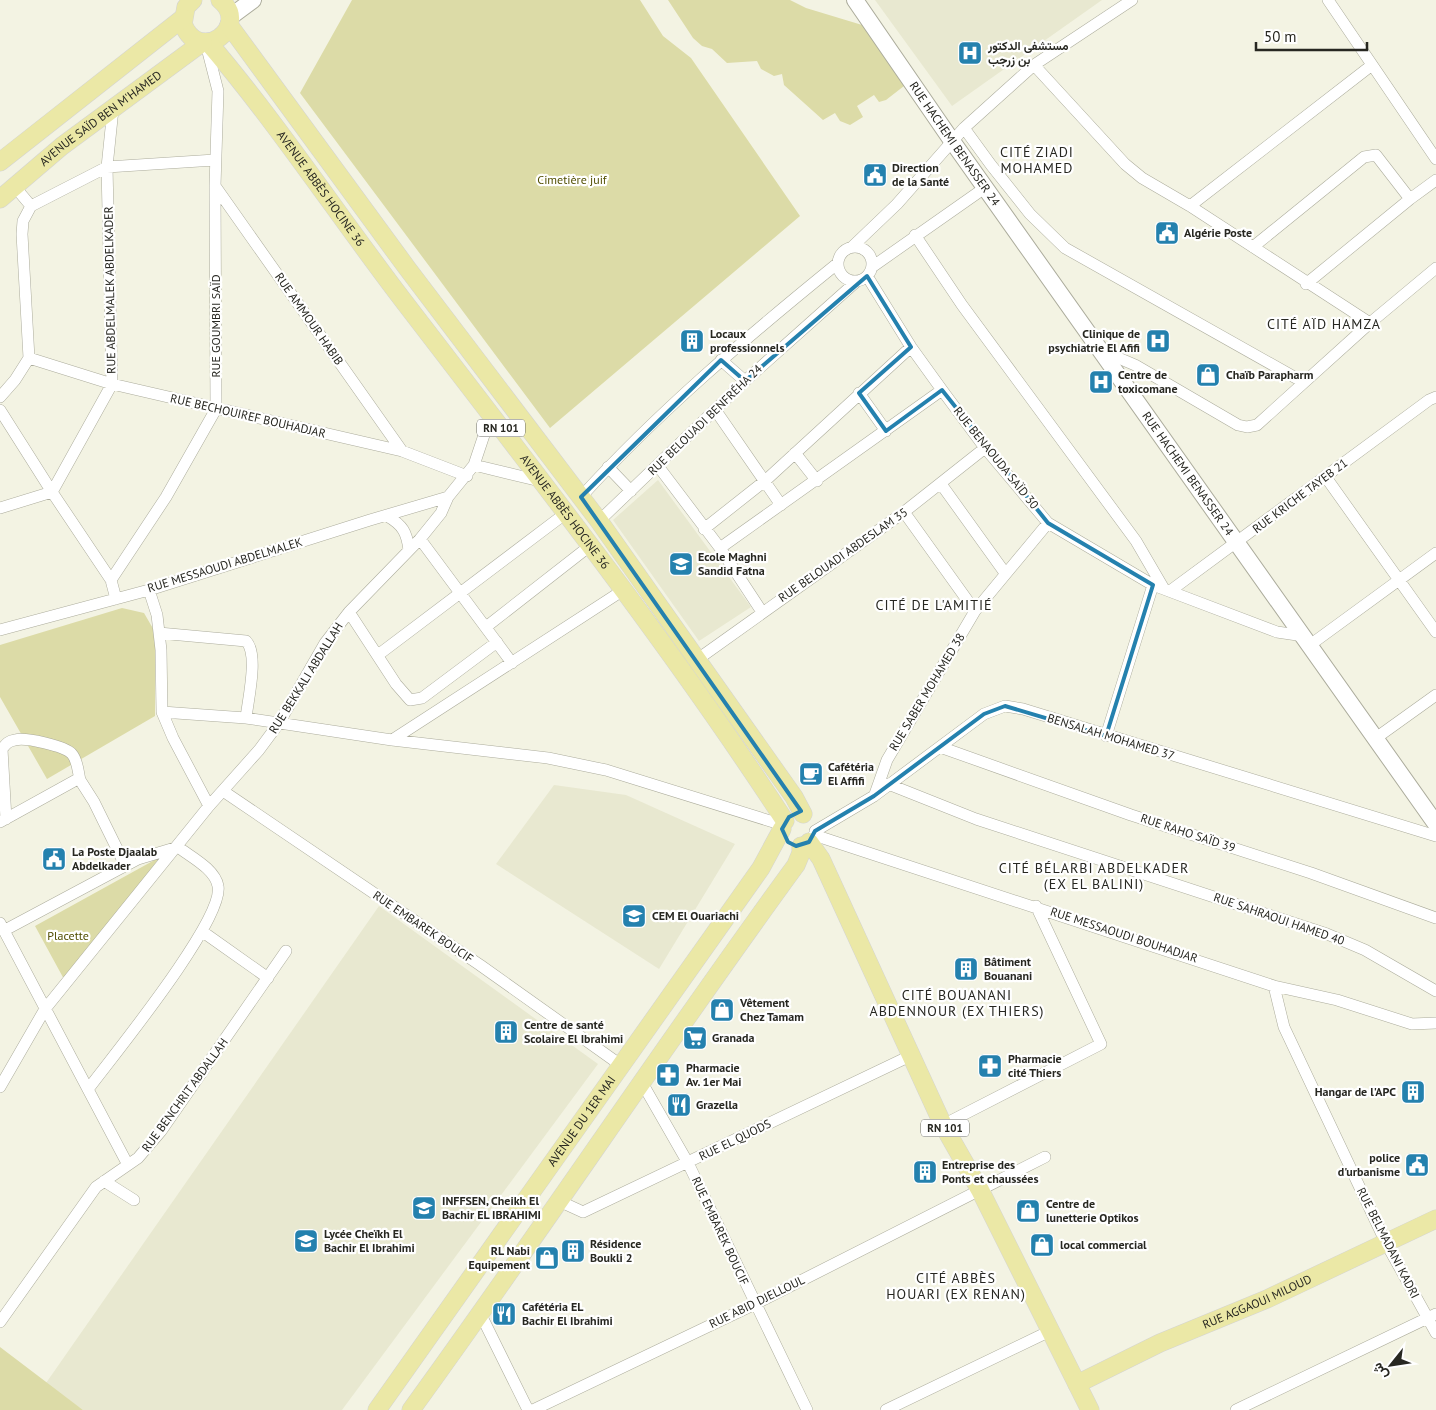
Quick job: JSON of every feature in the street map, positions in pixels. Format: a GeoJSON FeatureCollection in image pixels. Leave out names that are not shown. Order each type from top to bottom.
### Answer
{"type":"FeatureCollection","features":[{"type":"Feature","properties":{"kind":"main road","name":"AVENUE ABBÈS HOCINE 36"},"geometry":{"type":"LineString","coordinates":[[172,0],[186,11],[188,34],[206,42],[253,97],[400,297],[625,589],[739,749],[784,825]]}},
{"type":"Feature","properties":{"kind":"main road","name":"AVENUE ABBÈS HOCINE 36"},"geometry":{"type":"LineString","coordinates":[[220,0],[228,10],[229,22],[406,268],[599,521],[698,659],[794,797],[803,814]]}},
{"type":"Feature","properties":{"kind":"main road"},"geometry":{"type":"LineString","coordinates":[[229,22],[253,0]]}},
{"type":"Feature","properties":{"kind":"main road","name":"RUE HACHEMI BENASSER 24"},"geometry":{"type":"LineString","coordinates":[[855,0],[952,141],[1436,824]]}},
{"type":"Feature","properties":{"kind":"main road"},"geometry":{"type":"LineString","coordinates":[[0,162],[186,11]]}},
{"type":"Feature","properties":{"kind":"main road","name":"AVENUE SAÏD BEN M'HAMED"},"geometry":{"type":"LineString","coordinates":[[0,199],[62,146],[206,42],[221,37],[229,22]]}},
{"type":"Feature","properties":{"kind":"main road"},"geometry":{"type":"LineString","coordinates":[[803,814],[812,820],[810,838],[788,842],[784,825],[793,815],[803,814]]}},
{"type":"Feature","properties":{"kind":"main road","name":"AVENUE DU 1ER MAI"},"geometry":{"type":"LineString","coordinates":[[376,1410],[761,868],[784,825]]}},
{"type":"Feature","properties":{"kind":"main road","name":"AVENUE DU 1ER MAI"},"geometry":{"type":"LineString","coordinates":[[412,1410],[481,1315],[641,1081],[796,866],[810,838]]}},
{"type":"Feature","properties":{"kind":"main road","name":"RN 101"},"geometry":{"type":"LineString","coordinates":[[810,838],[943,1125],[980,1190],[1090,1410]]}},
{"type":"Feature","properties":{"kind":"main road"},"geometry":{"type":"LineString","coordinates":[[622,1066],[641,1081]]}},
{"type":"Feature","properties":{"kind":"main road"},"geometry":{"type":"LineString","coordinates":[[536,1185],[558,1201]]}},
{"type":"Feature","properties":{"kind":"main road","name":"RUE AGGAOUI MILOUD"},"geometry":{"type":"LineString","coordinates":[[1076,1384],[1160,1343],[1267,1299],[1436,1219]]}},
{"type":"Feature","properties":{"kind":"street"},"geometry":{"type":"LineString","coordinates":[[581,497],[608,467],[721,360],[838,263],[843,252],[852,248],[897,204],[964,128],[1034,65],[1132,0]]}},
{"type":"Feature","properties":{"kind":"street"},"geometry":{"type":"LineString","coordinates":[[1328,0],[1436,159]]}},
{"type":"Feature","properties":{"kind":"street","name":"RUE GOUMBRI SAÏD"},"geometry":{"type":"LineString","coordinates":[[111,580],[166,497],[216,409],[215,160],[218,91],[206,42]]}},
{"type":"Feature","properties":{"kind":"street"},"geometry":{"type":"LineString","coordinates":[[1034,65],[1125,164],[1142,178],[1190,206],[1306,284],[1370,323]]}},
{"type":"Feature","properties":{"kind":"street"},"geometry":{"type":"LineString","coordinates":[[1190,206],[1372,65]]}},
{"type":"Feature","properties":{"kind":"street","name":"RUE ABDELMALEK ABDELKADER"},"geometry":{"type":"LineString","coordinates":[[52,492],[112,384],[108,167],[113,109]]}},
{"type":"Feature","properties":{"kind":"street"},"geometry":{"type":"LineString","coordinates":[[964,128],[1030,214],[1065,248],[1303,382]]}},
{"type":"Feature","properties":{"kind":"street"},"geometry":{"type":"LineString","coordinates":[[1253,247],[1370,155],[1376,155],[1381,159],[1410,199]]}},
{"type":"Feature","properties":{"kind":"street"},"geometry":{"type":"LineString","coordinates":[[0,397],[15,380],[29,358],[22,234],[23,221],[31,206],[108,167],[215,160]]}},
{"type":"Feature","properties":{"kind":"street"},"geometry":{"type":"LineString","coordinates":[[1306,284],[1436,180]]}},
{"type":"Feature","properties":{"kind":"street","name":"RUE AMMOUR HABIB"},"geometry":{"type":"LineString","coordinates":[[215,186],[402,451]]}},
{"type":"Feature","properties":{"kind":"street"},"geometry":{"type":"LineString","coordinates":[[15,187],[31,206]]}},
{"type":"Feature","properties":{"kind":"street","name":"RUE BELOUADI BENFRÉHA 24"},"geometry":{"type":"LineString","coordinates":[[599,521],[716,411],[744,381],[865,275],[915,235],[986,187]]}},
{"type":"Feature","properties":{"kind":"street"},"geometry":{"type":"LineString","coordinates":[[915,235],[962,305],[1136,541],[1162,588],[1106,736]]}},
{"type":"Feature","properties":{"kind":"street"},"geometry":{"type":"LineString","coordinates":[[838,263],[842,274],[846,278],[865,275],[867,252],[852,248]]}},
{"type":"Feature","properties":{"kind":"street"},"geometry":{"type":"LineString","coordinates":[[1102,351],[1135,365],[1238,425],[1248,427],[1257,425],[1370,323],[1436,268]]}},
{"type":"Feature","properties":{"kind":"street","name":"RUE BENAOUDA SAÏD 30"},"geometry":{"type":"LineString","coordinates":[[865,275],[911,347],[942,390],[985,448],[1048,523],[1162,588],[1277,632],[1307,641]]}},
{"type":"Feature","properties":{"kind":"street"},"geometry":{"type":"LineString","coordinates":[[704,528],[766,480],[911,347]]}},
{"type":"Feature","properties":{"kind":"street","name":"RUE BECHOUIREF BOUHADJAR"},"geometry":{"type":"LineString","coordinates":[[29,358],[112,384],[402,451],[467,476]]}},
{"type":"Feature","properties":{"kind":"street"},"geometry":{"type":"LineString","coordinates":[[721,360],[744,381]]}},
{"type":"Feature","properties":{"kind":"street"},"geometry":{"type":"LineString","coordinates":[[720,548],[817,481],[942,390]]}},
{"type":"Feature","properties":{"kind":"street"},"geometry":{"type":"LineString","coordinates":[[859,393],[886,431]]}},
{"type":"Feature","properties":{"kind":"street","name":"RUE KRICHE TAYEB 21"},"geometry":{"type":"LineString","coordinates":[[1162,588],[1238,542],[1432,398]]}},
{"type":"Feature","properties":{"kind":"street"},"geometry":{"type":"LineString","coordinates":[[0,410],[111,580],[116,599]]}},
{"type":"Feature","properties":{"kind":"street"},"geometry":{"type":"LineString","coordinates":[[716,411],[766,480],[781,505]]}},
{"type":"Feature","properties":{"kind":"street"},"geometry":{"type":"LineString","coordinates":[[491,414],[474,465],[540,480]]}},
{"type":"Feature","properties":{"kind":"street","name":"RUE BELOUADI ABDESLAM 35"},"geometry":{"type":"LineString","coordinates":[[698,659],[904,512],[985,448]]}},
{"type":"Feature","properties":{"kind":"street"},"geometry":{"type":"LineString","coordinates":[[796,453],[817,481]]}},
{"type":"Feature","properties":{"kind":"street","name":"RUE BEKKALI ABDALLAH"},"geometry":{"type":"LineString","coordinates":[[0,1087],[45,1009],[178,847],[209,806],[279,723],[325,643],[349,612],[420,539],[441,513],[448,497],[467,476],[474,465]]}},
{"type":"Feature","properties":{"kind":"street"},"geometry":{"type":"LineString","coordinates":[[658,466],[720,548],[762,612]]}},
{"type":"Feature","properties":{"kind":"street"},"geometry":{"type":"LineString","coordinates":[[608,467],[631,491]]}},
{"type":"Feature","properties":{"kind":"street"},"geometry":{"type":"LineString","coordinates":[[1325,476],[1436,632]]}},
{"type":"Feature","properties":{"kind":"street"},"geometry":{"type":"LineString","coordinates":[[941,484],[1005,573]]}},
{"type":"Feature","properties":{"kind":"street"},"geometry":{"type":"LineString","coordinates":[[0,508],[52,492]]}},
{"type":"Feature","properties":{"kind":"street","name":"RUE MESSAOUDI ABDELMALEK"},"geometry":{"type":"LineString","coordinates":[[0,630],[149,590],[448,497]]}},
{"type":"Feature","properties":{"kind":"street"},"geometry":{"type":"LineString","coordinates":[[378,655],[460,595],[566,512]]}},
{"type":"Feature","properties":{"kind":"street"},"geometry":{"type":"LineString","coordinates":[[904,512],[975,611]]}},
{"type":"Feature","properties":{"kind":"street"},"geometry":{"type":"LineString","coordinates":[[387,516],[400,524],[407,535],[409,550]]}},
{"type":"Feature","properties":{"kind":"street","name":"RUE SABER MOHAMED 38"},"geometry":{"type":"LineString","coordinates":[[874,796],[887,760],[975,611],[1048,523]]}},
{"type":"Feature","properties":{"kind":"street"},"geometry":{"type":"LineString","coordinates":[[420,539],[512,663]]}},
{"type":"Feature","properties":{"kind":"street"},"geometry":{"type":"LineString","coordinates":[[486,627],[591,546]]}},
{"type":"Feature","properties":{"kind":"street"},"geometry":{"type":"LineString","coordinates":[[1307,641],[1436,552]]}},
{"type":"Feature","properties":{"kind":"street"},"geometry":{"type":"LineString","coordinates":[[392,740],[625,589]]}},
{"type":"Feature","properties":{"kind":"street"},"geometry":{"type":"LineString","coordinates":[[149,590],[159,632],[162,712],[173,738],[209,806]]}},
{"type":"Feature","properties":{"kind":"street"},"geometry":{"type":"LineString","coordinates":[[349,612],[405,696],[416,700],[497,642]]}},
{"type":"Feature","properties":{"kind":"street"},"geometry":{"type":"LineString","coordinates":[[159,632],[246,641],[251,646],[252,658],[246,718]]}},
{"type":"Feature","properties":{"kind":"street"},"geometry":{"type":"LineString","coordinates":[[1376,738],[1436,695]]}},
{"type":"Feature","properties":{"kind":"street","name":"BENSALAH MOHAMED 37"},"geometry":{"type":"LineString","coordinates":[[810,838],[874,796],[984,714],[1005,706],[1436,836]]}},
{"type":"Feature","properties":{"kind":"street"},"geometry":{"type":"LineString","coordinates":[[162,712],[246,718],[392,740],[548,758],[606,770],[658,788],[743,811],[784,825]]}},
{"type":"Feature","properties":{"kind":"street"},"geometry":{"type":"LineString","coordinates":[[80,780],[76,780],[3,821],[2,749],[7,742],[16,739],[62,746],[72,753],[77,762],[80,780],[94,802],[125,865]]}},
{"type":"Feature","properties":{"kind":"street","name":"RUE RAHO SAÏD 39"},"geometry":{"type":"LineString","coordinates":[[940,747],[1131,815],[1311,873],[1436,918]]}},
{"type":"Feature","properties":{"kind":"street","name":"RUE SAHRAOUI HAMED 40"},"geometry":{"type":"LineString","coordinates":[[888,784],[976,819],[1327,934],[1365,950],[1436,991]]}},
{"type":"Feature","properties":{"kind":"street","name":"RUE EMBAREK BOUCIF"},"geometry":{"type":"LineString","coordinates":[[223,791],[480,965],[622,1066]]}},
{"type":"Feature","properties":{"kind":"street","name":"RUE MESSAOUDI BOUHADJAR"},"geometry":{"type":"LineString","coordinates":[[810,838],[1036,906],[1274,986],[1337,1000],[1412,1024],[1436,1022]]}},
{"type":"Feature","properties":{"kind":"street"},"geometry":{"type":"LineString","coordinates":[[90,1088],[203,932],[218,897],[219,888],[216,878],[178,847],[152,854],[125,865],[2,926],[45,1009],[90,1088],[128,1165]]}},
{"type":"Feature","properties":{"kind":"street"},"geometry":{"type":"LineString","coordinates":[[943,1125],[1100,1044],[1036,906]]}},
{"type":"Feature","properties":{"kind":"street"},"geometry":{"type":"LineString","coordinates":[[203,932],[268,978]]}},
{"type":"Feature","properties":{"kind":"street","name":"RUE BENCHRIT ABDALLAH"},"geometry":{"type":"LineString","coordinates":[[0,1322],[86,1199],[104,1181],[138,1158],[161,1131],[286,952]]}},
{"type":"Feature","properties":{"kind":"street","name":"RUE BELMADANI KADRI"},"geometry":{"type":"LineString","coordinates":[[1274,986],[1284,1027],[1386,1243],[1432,1316],[1436,1333]]}},
{"type":"Feature","properties":{"kind":"street","name":"RUE EL QUODS"},"geometry":{"type":"LineString","coordinates":[[558,1201],[583,1212],[910,1056]]}},
{"type":"Feature","properties":{"kind":"street","name":"RUE EMBAREK BOUCIF"},"geometry":{"type":"LineString","coordinates":[[641,1081],[688,1163],[807,1410]]}},
{"type":"Feature","properties":{"kind":"street","name":"RUE ABID DJELLOUL"},"geometry":{"type":"LineString","coordinates":[[533,1410],[755,1304],[1046,1157]]}},
{"type":"Feature","properties":{"kind":"street"},"geometry":{"type":"LineString","coordinates":[[104,1181],[134,1200]]}},
{"type":"Feature","properties":{"kind":"street"},"geometry":{"type":"LineString","coordinates":[[481,1315],[528,1410]]}},
{"type":"Feature","properties":{"kind":"street"},"geometry":{"type":"LineString","coordinates":[[1236,1410],[1432,1316]]}},
{"type":"Feature","properties":{"kind":"street"},"geometry":{"type":"LineString","coordinates":[[886,1410],[1050,1331]]}},
{"type":"Feature","properties":{"kind":"highlighted area"},"geometry":{"type":"Polygon","coordinates":[[[867,276],[911,347],[859,393],[886,431],[942,390],[1048,523],[1153,585],[1106,736],[1005,706],[984,714],[874,796],[815,831],[809,842],[796,846],[788,842],[782,829],[789,817],[801,811],[581,497],[721,360],[745,381],[867,276]]]}},
{"type":"Feature","properties":{"kind":"shaded area","name":"مستشفى الدكتور بن زرجب"},"geometry":{"type":"Polygon","coordinates":[[[875,0],[1102,0],[952,106],[875,0]]]}},
{"type":"Feature","properties":{"kind":"shaded area","name":"Ecole Maghni Sandid Fatna"},"geometry":{"type":"Polygon","coordinates":[[[658,480],[751,607],[699,641],[613,520],[658,480]]]}},
{"type":"Feature","properties":{"kind":"shaded area","name":"CEM El Ouariachi"},"geometry":{"type":"Polygon","coordinates":[[[554,785],[626,795],[735,844],[659,969],[496,864],[554,785]]]}},
{"type":"Feature","properties":{"kind":"shaded area","name":"Lycée Cheïkh El Bachir El Ibrahimi"},"geometry":{"type":"Polygon","coordinates":[[[379,906],[598,1064],[342,1410],[83,1410],[46,1383],[379,906]]]}},
{"type":"Feature","properties":{"kind":"green space","name":"Cimetière juif"},"geometry":{"type":"Polygon","coordinates":[[[352,0],[640,0],[663,36],[691,58],[800,216],[550,428],[300,93],[352,0]]]}},
{"type":"Feature","properties":{"kind":"green space"},"geometry":{"type":"Polygon","coordinates":[[[668,0],[790,0],[806,8],[872,28],[899,71],[904,86],[886,100],[879,102],[874,95],[857,106],[863,117],[850,125],[840,121],[835,113],[823,120],[784,85],[782,74],[774,76],[761,69],[757,61],[727,63],[712,49],[702,46],[693,38],[668,0]]]}},
{"type":"Feature","properties":{"kind":"green space"},"geometry":{"type":"Polygon","coordinates":[[[122,608],[144,613],[155,632],[155,716],[47,779],[0,697],[0,645],[122,608]]]}},
{"type":"Feature","properties":{"kind":"green space","name":"Placette"},"geometry":{"type":"Polygon","coordinates":[[[160,857],[65,981],[35,926],[160,857]]]}},
{"type":"Feature","properties":{"kind":"green space"},"geometry":{"type":"Polygon","coordinates":[[[0,1347],[83,1410],[0,1410],[0,1347]]]}},
{"type":"Feature","properties":{"kind":"place","name":"مستشفى الدكتور بن زرجب"},"geometry":{"type":"Point","coordinates":[970,53]}},
{"type":"Feature","properties":{"kind":"place","name":"Direction de la Santé"},"geometry":{"type":"Point","coordinates":[875,175]}},
{"type":"Feature","properties":{"kind":"place","name":"Algérie Poste"},"geometry":{"type":"Point","coordinates":[1167,233]}},
{"type":"Feature","properties":{"kind":"place","name":"Locaux professionnels"},"geometry":{"type":"Point","coordinates":[692,341]}},
{"type":"Feature","properties":{"kind":"place","name":"Clinique de psychiatrie El Afifi"},"geometry":{"type":"Point","coordinates":[1158,341]}},
{"type":"Feature","properties":{"kind":"place","name":"Chaïb Parapharm"},"geometry":{"type":"Point","coordinates":[1208,375]}},
{"type":"Feature","properties":{"kind":"place","name":"Centre de toxicomane"},"geometry":{"type":"Point","coordinates":[1101,382]}},
{"type":"Feature","properties":{"kind":"place","name":"Ecole Maghni Sandid Fatna"},"geometry":{"type":"Point","coordinates":[681,564]}},
{"type":"Feature","properties":{"kind":"place","name":"Cafétéria El Affifi"},"geometry":{"type":"Point","coordinates":[811,774]}},
{"type":"Feature","properties":{"kind":"place","name":"La Poste Djaalab Abdelkader"},"geometry":{"type":"Point","coordinates":[54,859]}},
{"type":"Feature","properties":{"kind":"place","name":"CEM El Ouariachi"},"geometry":{"type":"Point","coordinates":[634,916]}},
{"type":"Feature","properties":{"kind":"place","name":"Bâtiment Bouanani"},"geometry":{"type":"Point","coordinates":[966,969]}},
{"type":"Feature","properties":{"kind":"place","name":"Vêtement Chez Tamam"},"geometry":{"type":"Point","coordinates":[722,1010]}},
{"type":"Feature","properties":{"kind":"place","name":"Centre de santé Scolaire El Ibrahimi"},"geometry":{"type":"Point","coordinates":[506,1032]}},
{"type":"Feature","properties":{"kind":"place","name":"Granada"},"geometry":{"type":"Point","coordinates":[695,1038]}},
{"type":"Feature","properties":{"kind":"place","name":"Pharmacie cité Thiers"},"geometry":{"type":"Point","coordinates":[990,1066]}},
{"type":"Feature","properties":{"kind":"place","name":"Pharmacie Av. 1er Mai"},"geometry":{"type":"Point","coordinates":[668,1075]}},
{"type":"Feature","properties":{"kind":"place","name":"Hangar de l'APC"},"geometry":{"type":"Point","coordinates":[1413,1092]}},
{"type":"Feature","properties":{"kind":"place","name":"Grazella"},"geometry":{"type":"Point","coordinates":[679,1105]}},
{"type":"Feature","properties":{"kind":"place","name":"police d'urbanisme"},"geometry":{"type":"Point","coordinates":[1417,1165]}},
{"type":"Feature","properties":{"kind":"place","name":"Entreprise des Ponts et chaussées"},"geometry":{"type":"Point","coordinates":[925,1172]}},
{"type":"Feature","properties":{"kind":"place","name":"INFFSEN, Cheikh El Bachir EL IBRAHIMI"},"geometry":{"type":"Point","coordinates":[424,1208]}},
{"type":"Feature","properties":{"kind":"place","name":"Centre de lunetterie Optikos"},"geometry":{"type":"Point","coordinates":[1028,1211]}},
{"type":"Feature","properties":{"kind":"place","name":"Lycée Cheïkh El Bachir El Ibrahimi"},"geometry":{"type":"Point","coordinates":[306,1241]}},
{"type":"Feature","properties":{"kind":"place","name":"local commercial"},"geometry":{"type":"Point","coordinates":[1042,1245]}},
{"type":"Feature","properties":{"kind":"place","name":"Résidence Boukli 2"},"geometry":{"type":"Point","coordinates":[573,1251]}},
{"type":"Feature","properties":{"kind":"place","name":"RL Nabi Equipement"},"geometry":{"type":"Point","coordinates":[547,1258]}},
{"type":"Feature","properties":{"kind":"place","name":"Cafétéria EL Bachir El Ibrahimi"},"geometry":{"type":"Point","coordinates":[504,1314]}},
{"type":"Feature","properties":{"kind":"district","name":"CITÉ ZIADI MOHAMED"},"geometry":{"type":"Point","coordinates":[1037,160]}},
{"type":"Feature","properties":{"kind":"district","name":"CITÉ AÏD HAMZA"},"geometry":{"type":"Point","coordinates":[1324,324]}},
{"type":"Feature","properties":{"kind":"district","name":"CITÉ DE L'AMITIÉ"},"geometry":{"type":"Point","coordinates":[934,605]}},
{"type":"Feature","properties":{"kind":"district","name":"CITÉ BÉLARBI ABDELKADER (EX EL BALINI)"},"geometry":{"type":"Point","coordinates":[1094,876]}},
{"type":"Feature","properties":{"kind":"district","name":"CITÉ BOUANANI ABDENNOUR (EX THIERS)"},"geometry":{"type":"Point","coordinates":[957,1004]}},
{"type":"Feature","properties":{"kind":"district","name":"CITÉ ABBÈS HOUARI (EX RENAN)"},"geometry":{"type":"Point","coordinates":[956,1286]}}]}
